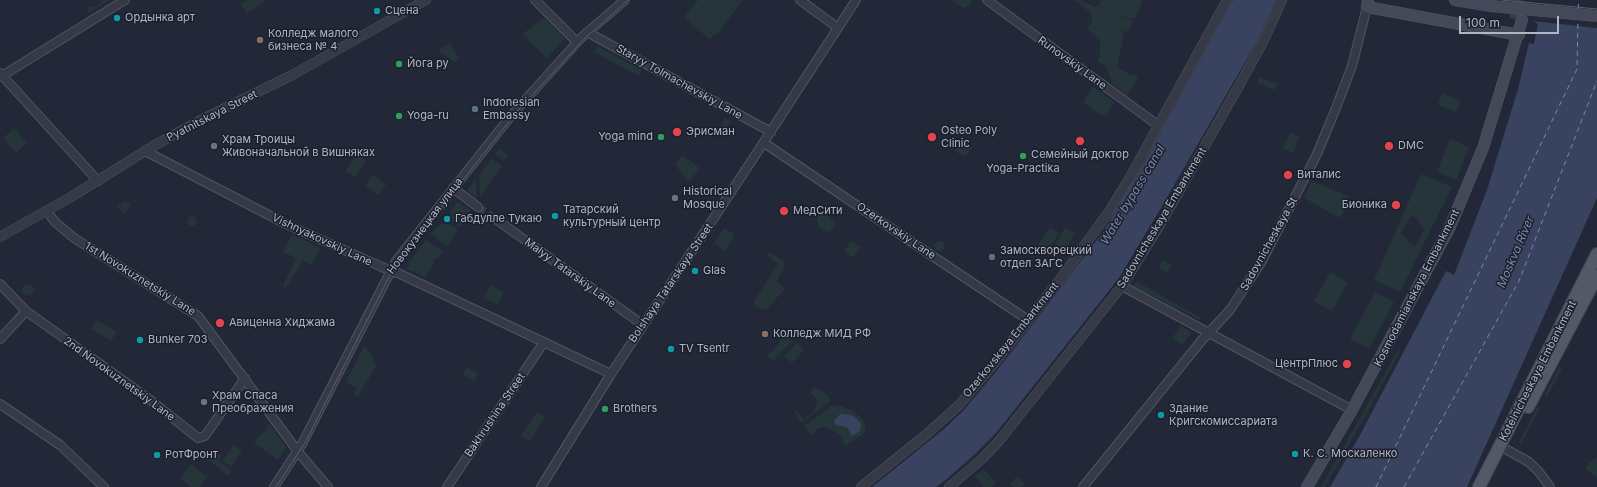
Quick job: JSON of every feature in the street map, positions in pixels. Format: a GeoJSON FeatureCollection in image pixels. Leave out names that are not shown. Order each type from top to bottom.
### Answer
{"type":"FeatureCollection","features":[{"type":"Feature","properties":{"kind":"main road"},"geometry":{"type":"LineString","coordinates":[[1455,0],[1491,6],[1597,16]]}},
{"type":"Feature","properties":{"kind":"main road"},"geometry":{"type":"LineString","coordinates":[[1367,3],[1515,34]]}},
{"type":"Feature","properties":{"kind":"main road","name":"Kosmodamianskaya Embankment"},"geometry":{"type":"LineString","coordinates":[[1307,487],[1352,410],[1450,227],[1483,148],[1504,78],[1518,20]]}},
{"type":"Feature","properties":{"kind":"main road","name":"Kotelnicheskaya Embankment"},"geometry":{"type":"LineString","coordinates":[[1485,487],[1597,254]]}},
{"type":"Feature","properties":{"kind":"main road","name":"Kotelnicheskaya Embankment"},"geometry":{"type":"LineString","coordinates":[[1479,487],[1559,352],[1597,276]]}},
{"type":"Feature","properties":{"kind":"street"},"geometry":{"type":"LineString","coordinates":[[98,181],[1,75],[125,0]]}},
{"type":"Feature","properties":{"kind":"street","name":"Pyatnitskaya Street"},"geometry":{"type":"LineString","coordinates":[[0,237],[47,212],[145,151],[205,118],[294,74],[426,0]]}},
{"type":"Feature","properties":{"kind":"street"},"geometry":{"type":"LineString","coordinates":[[535,0],[577,42]]}},
{"type":"Feature","properties":{"kind":"street","name":"Новокузнецкая улица"},"geometry":{"type":"LineString","coordinates":[[274,487],[298,451],[390,270],[510,117],[577,42],[625,0]]}},
{"type":"Feature","properties":{"kind":"street"},"geometry":{"type":"LineString","coordinates":[[800,0],[838,28]]}},
{"type":"Feature","properties":{"kind":"street","name":"Bolshaya Tatarskaya Street"},"geometry":{"type":"LineString","coordinates":[[541,487],[611,374],[764,143],[856,0]]}},
{"type":"Feature","properties":{"kind":"street","name":"Runovskiy Lane"},"geometry":{"type":"LineString","coordinates":[[987,0],[1159,126]]}},
{"type":"Feature","properties":{"kind":"street","name":"Ozerkovskaya Embankment"},"geometry":{"type":"LineString","coordinates":[[861,487],[928,433],[959,405],[982,379],[1028,320],[1110,210],[1159,126],[1227,0]]}},
{"type":"Feature","properties":{"kind":"street","name":"Sadovnicheskaya Embankment"},"geometry":{"type":"LineString","coordinates":[[948,487],[982,459],[999,441],[1122,286],[1160,225],[1240,84],[1264,40],[1282,0]]}},
{"type":"Feature","properties":{"kind":"street","name":"Sadovnicheskaya St"},"geometry":{"type":"LineString","coordinates":[[1083,487],[1210,332],[1230,310],[1262,261],[1316,154],[1352,66],[1367,3]]}},
{"type":"Feature","properties":{"kind":"street","name":"Staryy Tolmachevskiy Lane"},"geometry":{"type":"LineString","coordinates":[[588,32],[771,132]]}},
{"type":"Feature","properties":{"kind":"street","name":"Ozerkovskiy Lane"},"geometry":{"type":"LineString","coordinates":[[764,143],[1028,320]]}},
{"type":"Feature","properties":{"kind":"street","name":"Vishnyakovskiy Lane"},"geometry":{"type":"LineString","coordinates":[[145,151],[280,221],[390,270],[611,374]]}},
{"type":"Feature","properties":{"kind":"street"},"geometry":{"type":"LineString","coordinates":[[453,188],[478,206]]}},
{"type":"Feature","properties":{"kind":"street","name":"1st Novokuznetskiy Lane"},"geometry":{"type":"LineString","coordinates":[[47,212],[54,221],[74,238],[198,316],[298,451],[328,487]]}},
{"type":"Feature","properties":{"kind":"street","name":"Malyy Tatarskiy Lane"},"geometry":{"type":"LineString","coordinates":[[497,220],[643,325]]}},
{"type":"Feature","properties":{"kind":"street","name":"2nd Novokuznetskiy Lane"},"geometry":{"type":"LineString","coordinates":[[0,284],[15,302],[26,311],[149,399],[198,438],[205,436],[245,378]]}},
{"type":"Feature","properties":{"kind":"street"},"geometry":{"type":"LineString","coordinates":[[1122,286],[1210,332],[1352,410]]}},
{"type":"Feature","properties":{"kind":"street"},"geometry":{"type":"LineString","coordinates":[[0,339],[26,311]]}},
{"type":"Feature","properties":{"kind":"street","name":"Bakhrushina Street"},"geometry":{"type":"LineString","coordinates":[[447,487],[544,342]]}},
{"type":"Feature","properties":{"kind":"street"},"geometry":{"type":"LineString","coordinates":[[0,404],[60,445],[104,487]]}},
{"type":"Feature","properties":{"kind":"street"},"geometry":{"type":"LineString","coordinates":[[1503,447],[1519,456],[1539,472],[1550,487]]}},
{"type":"Feature","properties":{"kind":"shaded area"},"geometry":{"type":"Polygon","coordinates":[[[82,0],[87,7],[93,7],[98,5],[102,0],[110,0],[89,13],[82,0]]]}},
{"type":"Feature","properties":{"kind":"shaded area"},"geometry":{"type":"Polygon","coordinates":[[[248,0],[264,0],[265,2],[247,13],[241,4],[248,0]]]}},
{"type":"Feature","properties":{"kind":"shaded area"},"geometry":{"type":"Polygon","coordinates":[[[698,0],[743,0],[716,35],[714,34],[710,40],[684,17],[698,0]]]}},
{"type":"Feature","properties":{"kind":"shaded area"},"geometry":{"type":"Polygon","coordinates":[[[951,0],[970,0],[970,3],[969,6],[964,8],[951,0]]]}},
{"type":"Feature","properties":{"kind":"shaded area"},"geometry":{"type":"Polygon","coordinates":[[[1074,0],[1080,0],[1096,7],[1099,5],[1101,0],[1143,0],[1135,19],[1125,16],[1133,21],[1127,33],[1120,29],[1124,35],[1117,67],[1132,76],[1135,75],[1138,78],[1127,96],[1112,84],[1107,68],[1097,61],[1101,55],[1099,52],[1101,42],[1087,29],[1092,22],[1091,13],[1074,0]]]}},
{"type":"Feature","properties":{"kind":"shaded area"},"geometry":{"type":"Polygon","coordinates":[[[544,18],[565,39],[547,58],[522,34],[544,18]]]}},
{"type":"Feature","properties":{"kind":"shaded area"},"geometry":{"type":"Polygon","coordinates":[[[450,43],[459,58],[455,63],[438,50],[450,43]]]}},
{"type":"Feature","properties":{"kind":"shaded area"},"geometry":{"type":"Polygon","coordinates":[[[597,46],[642,70],[639,76],[594,52],[597,46]]]}},
{"type":"Feature","properties":{"kind":"shaded area"},"geometry":{"type":"Polygon","coordinates":[[[1259,77],[1277,84],[1275,90],[1257,83],[1259,77]]]}},
{"type":"Feature","properties":{"kind":"shaded area"},"geometry":{"type":"Polygon","coordinates":[[[1093,87],[1114,102],[1106,116],[1098,113],[1083,102],[1093,87]]]}},
{"type":"Feature","properties":{"kind":"shaded area"},"geometry":{"type":"Polygon","coordinates":[[[1442,93],[1461,101],[1456,112],[1438,105],[1442,93]]]}},
{"type":"Feature","properties":{"kind":"shaded area"},"geometry":{"type":"Polygon","coordinates":[[[725,118],[731,121],[725,132],[719,128],[725,118]]]}},
{"type":"Feature","properties":{"kind":"shaded area"},"geometry":{"type":"Polygon","coordinates":[[[14,128],[27,143],[16,153],[3,138],[14,128]]]}},
{"type":"Feature","properties":{"kind":"shaded area"},"geometry":{"type":"Polygon","coordinates":[[[1290,133],[1300,137],[1293,153],[1283,148],[1290,133]]]}},
{"type":"Feature","properties":{"kind":"shaded area"},"geometry":{"type":"Polygon","coordinates":[[[1450,139],[1469,147],[1456,180],[1437,172],[1450,139]]]}},
{"type":"Feature","properties":{"kind":"shaded area"},"geometry":{"type":"Polygon","coordinates":[[[962,140],[972,147],[965,157],[955,151],[962,140]]]}},
{"type":"Feature","properties":{"kind":"shaded area"},"geometry":{"type":"Polygon","coordinates":[[[499,149],[508,156],[504,161],[495,154],[499,149]]]}},
{"type":"Feature","properties":{"kind":"shaded area"},"geometry":{"type":"Polygon","coordinates":[[[356,154],[366,161],[355,177],[345,171],[356,154]]]}},
{"type":"Feature","properties":{"kind":"shaded area"},"geometry":{"type":"Polygon","coordinates":[[[682,155],[700,168],[689,182],[675,165],[682,155]]]}},
{"type":"Feature","properties":{"kind":"shaded area"},"geometry":{"type":"Polygon","coordinates":[[[492,158],[502,166],[480,197],[479,175],[492,158]]]}},
{"type":"Feature","properties":{"kind":"shaded area"},"geometry":{"type":"Polygon","coordinates":[[[1421,174],[1452,187],[1400,292],[1374,280],[1421,174]],[[1411,216],[1401,233],[1411,244],[1415,246],[1424,230],[1417,218],[1411,216]]]}},
{"type":"Feature","properties":{"kind":"shaded area"},"geometry":{"type":"Polygon","coordinates":[[[373,175],[386,185],[378,195],[365,185],[373,175]]]}},
{"type":"Feature","properties":{"kind":"shaded area"},"geometry":{"type":"Polygon","coordinates":[[[476,178],[477,199],[467,191],[476,178]]]}},
{"type":"Feature","properties":{"kind":"shaded area"},"geometry":{"type":"Polygon","coordinates":[[[1312,181],[1348,196],[1348,202],[1340,218],[1304,198],[1312,181]]]}},
{"type":"Feature","properties":{"kind":"shaded area"},"geometry":{"type":"Polygon","coordinates":[[[125,201],[131,204],[125,214],[117,206],[125,201]]]}},
{"type":"Feature","properties":{"kind":"shaded area"},"geometry":{"type":"Polygon","coordinates":[[[457,202],[471,210],[460,227],[452,220],[450,212],[457,202]]]}},
{"type":"Feature","properties":{"kind":"shaded area"},"geometry":{"type":"Polygon","coordinates":[[[821,212],[830,217],[835,223],[832,229],[827,232],[819,227],[817,220],[821,212]]]}},
{"type":"Feature","properties":{"kind":"shaded area"},"geometry":{"type":"Polygon","coordinates":[[[190,216],[194,216],[196,217],[196,225],[190,226],[187,223],[187,219],[190,216]]]}},
{"type":"Feature","properties":{"kind":"shaded area"},"geometry":{"type":"Polygon","coordinates":[[[441,224],[449,224],[458,230],[447,246],[431,234],[441,224]]]}},
{"type":"Feature","properties":{"kind":"shaded area"},"geometry":{"type":"Polygon","coordinates":[[[1050,227],[1059,233],[1047,251],[1038,245],[1050,227]]]}},
{"type":"Feature","properties":{"kind":"shaded area"},"geometry":{"type":"Polygon","coordinates":[[[1065,227],[1075,234],[1065,250],[1055,243],[1065,227]]]}},
{"type":"Feature","properties":{"kind":"shaded area"},"geometry":{"type":"Polygon","coordinates":[[[724,228],[733,233],[733,237],[725,251],[714,243],[724,228]]]}},
{"type":"Feature","properties":{"kind":"shaded area"},"geometry":{"type":"Polygon","coordinates":[[[292,234],[320,248],[312,265],[303,261],[286,288],[283,286],[296,258],[283,252],[292,234]]]}},
{"type":"Feature","properties":{"kind":"shaded area"},"geometry":{"type":"Polygon","coordinates":[[[426,240],[443,251],[439,258],[435,259],[433,262],[436,261],[424,277],[405,268],[409,267],[410,265],[407,265],[426,240]]]}},
{"type":"Feature","properties":{"kind":"shaded area"},"geometry":{"type":"Polygon","coordinates":[[[851,241],[861,247],[853,258],[844,251],[851,241]]]}},
{"type":"Feature","properties":{"kind":"shaded area"},"geometry":{"type":"Polygon","coordinates":[[[938,241],[942,241],[944,242],[944,250],[938,251],[935,248],[935,244],[938,241]]]}},
{"type":"Feature","properties":{"kind":"shaded area"},"geometry":{"type":"Polygon","coordinates":[[[767,251],[783,260],[785,265],[777,281],[785,289],[766,310],[756,307],[754,301],[778,264],[768,256],[767,251]]]}},
{"type":"Feature","properties":{"kind":"shaded area"},"geometry":{"type":"Polygon","coordinates":[[[1163,260],[1172,265],[1168,273],[1159,268],[1163,260]]]}},
{"type":"Feature","properties":{"kind":"shaded area"},"geometry":{"type":"Polygon","coordinates":[[[1330,272],[1348,282],[1332,311],[1314,302],[1330,272]]]}},
{"type":"Feature","properties":{"kind":"shaded area"},"geometry":{"type":"Polygon","coordinates":[[[1136,281],[1201,318],[1200,320],[1133,286],[1136,281]]]}},
{"type":"Feature","properties":{"kind":"shaded area"},"geometry":{"type":"Polygon","coordinates":[[[26,284],[30,284],[34,290],[30,296],[26,296],[22,292],[22,288],[26,284]]]}},
{"type":"Feature","properties":{"kind":"shaded area"},"geometry":{"type":"Polygon","coordinates":[[[490,285],[504,292],[498,304],[484,298],[490,285]]]}},
{"type":"Feature","properties":{"kind":"shaded area"},"geometry":{"type":"Polygon","coordinates":[[[1375,292],[1394,302],[1369,349],[1350,339],[1375,292]]]}},
{"type":"Feature","properties":{"kind":"shaded area"},"geometry":{"type":"Polygon","coordinates":[[[96,320],[117,332],[111,341],[91,329],[96,320]]]}},
{"type":"Feature","properties":{"kind":"shaded area"},"geometry":{"type":"Polygon","coordinates":[[[1181,326],[1192,333],[1182,345],[1172,338],[1181,326]]]}},
{"type":"Feature","properties":{"kind":"shaded area"},"geometry":{"type":"Polygon","coordinates":[[[785,334],[792,342],[773,360],[767,357],[768,354],[774,350],[785,334]]]}},
{"type":"Feature","properties":{"kind":"shaded area"},"geometry":{"type":"Polygon","coordinates":[[[797,343],[804,350],[792,363],[784,356],[797,343]]]}},
{"type":"Feature","properties":{"kind":"shaded area"},"geometry":{"type":"Polygon","coordinates":[[[364,346],[372,355],[376,367],[357,397],[354,395],[357,388],[346,382],[364,346]]]}},
{"type":"Feature","properties":{"kind":"shaded area"},"geometry":{"type":"Polygon","coordinates":[[[1398,350],[1400,351],[1362,422],[1325,487],[1321,487],[1398,350]]]}},
{"type":"Feature","properties":{"kind":"shaded area"},"geometry":{"type":"Polygon","coordinates":[[[467,367],[478,374],[474,381],[462,374],[467,367]]]}},
{"type":"Feature","properties":{"kind":"shaded area"},"geometry":{"type":"Polygon","coordinates":[[[1559,367],[1562,369],[1547,397],[1544,396],[1559,367]]]}},
{"type":"Feature","properties":{"kind":"shaded area"},"geometry":{"type":"Polygon","coordinates":[[[815,387],[828,395],[830,401],[802,423],[794,412],[796,409],[803,420],[814,411],[817,400],[810,392],[815,387]]]}},
{"type":"Feature","properties":{"kind":"shaded area"},"geometry":{"type":"Polygon","coordinates":[[[838,405],[851,410],[862,418],[866,426],[864,433],[846,446],[839,434],[825,427],[818,428],[811,436],[804,426],[830,407],[838,405]]]}},
{"type":"Feature","properties":{"kind":"shaded area"},"geometry":{"type":"Polygon","coordinates":[[[1537,408],[1540,409],[1520,445],[1519,442],[1537,408]]]}},
{"type":"Feature","properties":{"kind":"shaded area"},"geometry":{"type":"Polygon","coordinates":[[[537,412],[545,418],[530,441],[521,436],[537,412]]]}},
{"type":"Feature","properties":{"kind":"shaded area"},"geometry":{"type":"Polygon","coordinates":[[[268,425],[270,425],[286,447],[278,460],[254,443],[260,435],[266,431],[268,425]]]}},
{"type":"Feature","properties":{"kind":"shaded area"},"geometry":{"type":"Polygon","coordinates":[[[234,445],[242,451],[231,467],[222,461],[234,445]]]}},
{"type":"Feature","properties":{"kind":"shaded area"},"geometry":{"type":"Polygon","coordinates":[[[209,449],[220,455],[221,463],[232,470],[229,475],[225,474],[204,456],[205,452],[209,449]]]}},
{"type":"Feature","properties":{"kind":"shaded area"},"geometry":{"type":"Polygon","coordinates":[[[1597,457],[1597,478],[1585,468],[1597,457]]]}},
{"type":"Feature","properties":{"kind":"shaded area"},"geometry":{"type":"Polygon","coordinates":[[[191,464],[207,477],[199,487],[191,487],[180,479],[191,464]]]}},
{"type":"Feature","properties":{"kind":"shaded area"},"geometry":{"type":"Polygon","coordinates":[[[984,469],[996,483],[991,487],[983,487],[975,476],[984,469]]]}},
{"type":"Feature","properties":{"kind":"shaded area"},"geometry":{"type":"Polygon","coordinates":[[[1017,476],[1025,483],[1021,487],[1014,487],[1010,484],[1017,476]]]}},
{"type":"Feature","properties":{"kind":"water","name":"Water bypass canal"},"geometry":{"type":"Polygon","coordinates":[[[1233,0],[1276,0],[1259,38],[1119,278],[996,433],[947,479],[936,487],[872,487],[944,429],[963,411],[999,368],[1103,232],[1137,176],[1233,0]]]}},
{"type":"Feature","properties":{"kind":"water","name":"Moskva River"},"geometry":{"type":"Polygon","coordinates":[[[1539,0],[1597,0],[1597,198],[1467,487],[1330,487],[1360,435],[1446,271],[1454,275],[1487,190],[1518,89],[1529,43],[1534,44],[1538,24],[1534,22],[1539,0]]]}},
{"type":"Feature","properties":{"kind":"water"},"geometry":{"type":"Polygon","coordinates":[[[840,414],[851,415],[857,419],[861,424],[860,431],[852,436],[847,427],[836,425],[834,421],[840,414]]]}},
{"type":"Feature","properties":{"kind":"pier"},"geometry":{"type":"Polygon","coordinates":[[[1537,0],[1597,0],[1597,28],[1532,21],[1537,0]]]}},
{"type":"Feature","properties":{"kind":"ferry route"},"geometry":{"type":"LineString","coordinates":[[1578,9],[1579,0]]}},
{"type":"Feature","properties":{"kind":"ferry route"},"geometry":{"type":"LineString","coordinates":[[1376,487],[1577,69],[1578,19]]}},
{"type":"Feature","properties":{"kind":"ferry route"},"geometry":{"type":"LineString","coordinates":[[1404,487],[1519,281],[1597,81]]}},
{"type":"Feature","properties":{"kind":"tunnel"},"geometry":{"type":"LineString","coordinates":[[1515,19],[1519,0]]}},
{"type":"Feature","properties":{"kind":"tunnel"},"geometry":{"type":"LineString","coordinates":[[478,207],[497,220]]}},
{"type":"Feature","properties":{"kind":"tram line"},"geometry":{"type":"LineString","coordinates":[[276,487],[306,441],[389,277],[405,253],[515,114],[583,40],[628,0]]}},
{"type":"Feature","properties":{"kind":"tram line"},"geometry":{"type":"LineString","coordinates":[[1502,0],[1597,9]]}},
{"type":"Feature","properties":{"kind":"place","name":"Сцена"},"geometry":{"type":"Point","coordinates":[377,11]}},
{"type":"Feature","properties":{"kind":"place","name":"Ордынка арт"},"geometry":{"type":"Point","coordinates":[117,18]}},
{"type":"Feature","properties":{"kind":"place","name":"Колледж малого бизнеса № 4"},"geometry":{"type":"Point","coordinates":[260,40]}},
{"type":"Feature","properties":{"kind":"place","name":"Йога ру"},"geometry":{"type":"Point","coordinates":[399,64]}},
{"type":"Feature","properties":{"kind":"place","name":"Indonesian Embassy"},"geometry":{"type":"Point","coordinates":[475,109]}},
{"type":"Feature","properties":{"kind":"place","name":"Yoga-ru"},"geometry":{"type":"Point","coordinates":[399,116]}},
{"type":"Feature","properties":{"kind":"place","name":"Эрисман"},"geometry":{"type":"Point","coordinates":[677,132]}},
{"type":"Feature","properties":{"kind":"place","name":"Yoga mind"},"geometry":{"type":"Point","coordinates":[661,137]}},
{"type":"Feature","properties":{"kind":"place","name":"Osteo Poly Clinic"},"geometry":{"type":"Point","coordinates":[932,137]}},
{"type":"Feature","properties":{"kind":"place","name":"Семейный доктор"},"geometry":{"type":"Point","coordinates":[1080,141]}},
{"type":"Feature","properties":{"kind":"place","name":"Храм Троицы Живоначальной в Вишняках"},"geometry":{"type":"Point","coordinates":[214,146]}},
{"type":"Feature","properties":{"kind":"place","name":"DMC"},"geometry":{"type":"Point","coordinates":[1389,146]}},
{"type":"Feature","properties":{"kind":"place","name":"Yoga-Practika"},"geometry":{"type":"Point","coordinates":[1023,156]}},
{"type":"Feature","properties":{"kind":"place","name":"Виталис"},"geometry":{"type":"Point","coordinates":[1288,175]}},
{"type":"Feature","properties":{"kind":"place","name":"Historical Mosque"},"geometry":{"type":"Point","coordinates":[675,198]}},
{"type":"Feature","properties":{"kind":"place","name":"Бионика"},"geometry":{"type":"Point","coordinates":[1396,205]}},
{"type":"Feature","properties":{"kind":"place","name":"МедСити"},"geometry":{"type":"Point","coordinates":[784,211]}},
{"type":"Feature","properties":{"kind":"place","name":"Татарский культурный центр"},"geometry":{"type":"Point","coordinates":[555,216]}},
{"type":"Feature","properties":{"kind":"place","name":"Габдулле Тукаю"},"geometry":{"type":"Point","coordinates":[447,219]}},
{"type":"Feature","properties":{"kind":"place","name":"Замоскворецкий отдел ЗАГС"},"geometry":{"type":"Point","coordinates":[992,257]}},
{"type":"Feature","properties":{"kind":"place","name":"Glas"},"geometry":{"type":"Point","coordinates":[695,271]}},
{"type":"Feature","properties":{"kind":"place","name":"Авиценна Хиджама"},"geometry":{"type":"Point","coordinates":[220,323]}},
{"type":"Feature","properties":{"kind":"place","name":"Колледж МИД РФ"},"geometry":{"type":"Point","coordinates":[765,334]}},
{"type":"Feature","properties":{"kind":"place","name":"Bunker 703"},"geometry":{"type":"Point","coordinates":[140,340]}},
{"type":"Feature","properties":{"kind":"place","name":"TV Tsentr"},"geometry":{"type":"Point","coordinates":[671,349]}},
{"type":"Feature","properties":{"kind":"place","name":"ЦентрПлюс"},"geometry":{"type":"Point","coordinates":[1347,364]}},
{"type":"Feature","properties":{"kind":"place","name":"Храм Спаса Преображения"},"geometry":{"type":"Point","coordinates":[204,402]}},
{"type":"Feature","properties":{"kind":"place","name":"Brothers"},"geometry":{"type":"Point","coordinates":[605,409]}},
{"type":"Feature","properties":{"kind":"place","name":"Здание Кригскомиссариата"},"geometry":{"type":"Point","coordinates":[1161,415]}},
{"type":"Feature","properties":{"kind":"place","name":"К. С. Москаленко"},"geometry":{"type":"Point","coordinates":[1295,454]}},
{"type":"Feature","properties":{"kind":"place","name":"РотФронт"},"geometry":{"type":"Point","coordinates":[157,455]}}]}
